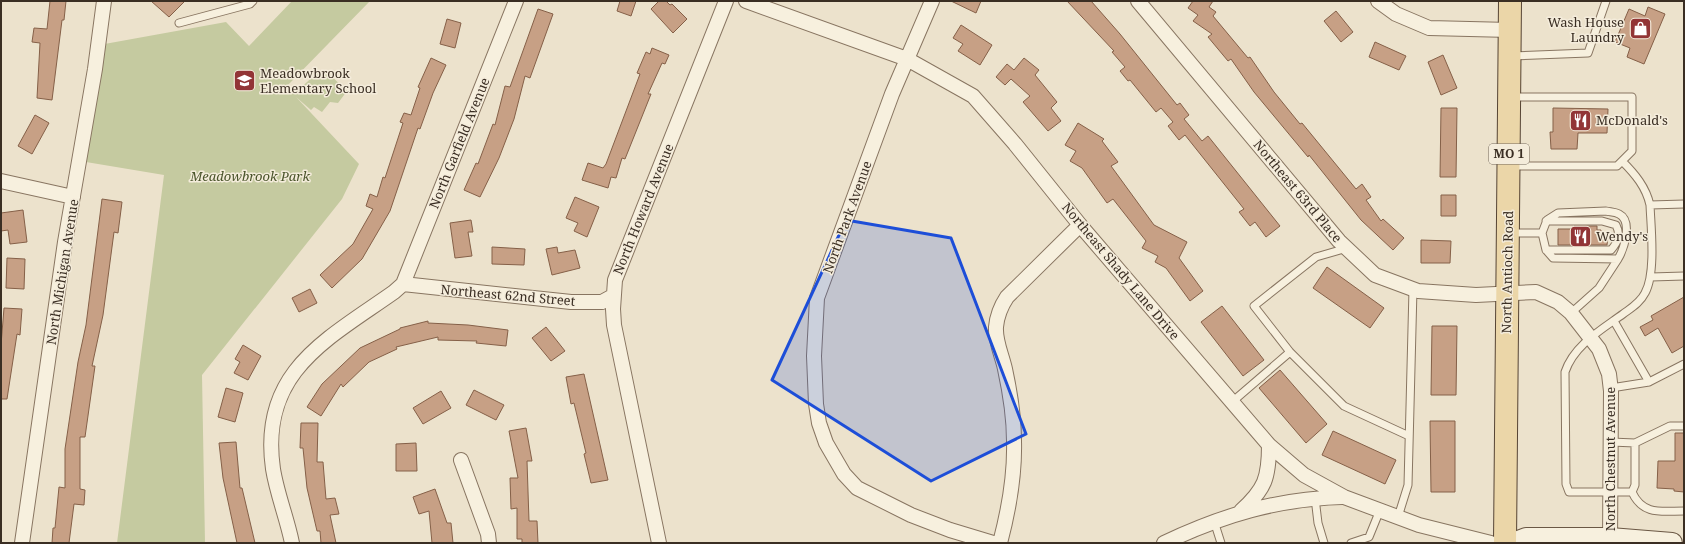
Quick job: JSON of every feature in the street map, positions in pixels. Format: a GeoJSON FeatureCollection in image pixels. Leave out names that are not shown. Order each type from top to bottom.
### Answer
{"type":"FeatureCollection","features":[{"type":"Feature","properties":{"kind":"main road","name":"North Antioch Road"},"geometry":{"type":"LineString","coordinates":[[1505,543],[1510,56],[1513,12]]}},
{"type":"Feature","properties":{"kind":"street","name":"North Michigan Avenue"},"geometry":{"type":"LineString","coordinates":[[22,543],[73,197],[95,69],[104,1]]}},
{"type":"Feature","properties":{"kind":"street","name":"North Garfield Avenue"},"geometry":{"type":"LineString","coordinates":[[403,284],[516,1]]}},
{"type":"Feature","properties":{"kind":"street","name":"North Howard Avenue"},"geometry":{"type":"LineString","coordinates":[[659,543],[614,325],[613,296],[615,280],[726,1]]}},
{"type":"Feature","properties":{"kind":"street","name":"Northeast Shady Lane Drive"},"geometry":{"type":"LineString","coordinates":[[746,1],[907,59],[973,96],[1015,144],[1080,225],[1269,445],[1304,475],[1344,497],[1450,536],[1491,543]]}},
{"type":"Feature","properties":{"kind":"street","name":"North Park Avenue"},"geometry":{"type":"LineString","coordinates":[[932,1],[892,94],[817,298],[814,356],[816,404],[819,423],[826,443],[844,474],[857,488],[870,496],[950,530],[993,543]]}},
{"type":"Feature","properties":{"kind":"street","name":"Northeast 63rd Place"},"geometry":{"type":"LineString","coordinates":[[1138,1],[1347,248],[1375,275],[1413,289],[1476,295],[1507,294]]}},
{"type":"Feature","properties":{"kind":"street"},"geometry":{"type":"LineString","coordinates":[[1378,1],[1396,14],[1429,28],[1513,12]]}},
{"type":"Feature","properties":{"kind":"street"},"geometry":{"type":"LineString","coordinates":[[1,181],[73,197]]}},
{"type":"Feature","properties":{"kind":"street"},"geometry":{"type":"LineString","coordinates":[[1000,543],[1008,512],[1012,484],[1014,442],[1008,385],[996,336],[997,319],[1007,296],[1080,225]]}},
{"type":"Feature","properties":{"kind":"street"},"geometry":{"type":"LineString","coordinates":[[292,543],[278,493],[271,445],[276,410],[282,393],[292,374],[308,355],[321,343],[394,292],[403,284]]}},
{"type":"Feature","properties":{"kind":"street","name":"Northeast 62nd Street"},"geometry":{"type":"LineString","coordinates":[[403,284],[571,302],[602,302],[613,296]]}},
{"type":"Feature","properties":{"kind":"street","name":"North Chestnut Avenue"},"geometry":{"type":"LineString","coordinates":[[1507,294],[1536,292],[1558,302],[1571,314],[1603,357],[1609,374],[1611,388],[1610,541]]}},
{"type":"Feature","properties":{"kind":"street"},"geometry":{"type":"LineString","coordinates":[[1239,513],[1257,496],[1264,482],[1269,466],[1269,445]]}},
{"type":"Feature","properties":{"kind":"street"},"geometry":{"type":"LineString","coordinates":[[461,460],[488,534],[488,543]]}},
{"type":"Feature","properties":{"kind":"street"},"geometry":{"type":"LineString","coordinates":[[1164,543],[1214,521],[1278,503],[1315,498],[1344,497]]}},
{"type":"Feature","properties":{"kind":"street"},"geometry":{"type":"LineString","coordinates":[[1513,543],[1526,538],[1672,543]]}},
{"type":"Feature","properties":{"kind":"lane"},"geometry":{"type":"LineString","coordinates":[[179,23],[250,4],[253,1]]}},
{"type":"Feature","properties":{"kind":"lane"},"geometry":{"type":"LineString","coordinates":[[1510,56],[1588,53],[1606,1]]}},
{"type":"Feature","properties":{"kind":"lane"},"geometry":{"type":"LineString","coordinates":[[1509,166],[1617,166],[1632,151],[1632,97],[1510,97]]}},
{"type":"Feature","properties":{"kind":"lane"},"geometry":{"type":"LineString","coordinates":[[1622,161],[1638,178],[1648,196],[1650,205],[1651,277],[1645,294],[1636,305],[1590,338],[1576,352],[1568,363],[1565,372],[1566,484],[1569,492],[1632,492]]}},
{"type":"Feature","properties":{"kind":"lane"},"geometry":{"type":"LineString","coordinates":[[1650,205],[1684,204]]}},
{"type":"Feature","properties":{"kind":"lane"},"geometry":{"type":"LineString","coordinates":[[1571,314],[1599,288],[1618,259],[1625,246],[1626,235],[1624,219],[1620,214],[1606,211],[1558,213],[1546,222],[1542,233],[1546,250],[1553,258],[1618,259]]}},
{"type":"Feature","properties":{"kind":"lane"},"geometry":{"type":"LineString","coordinates":[[1546,222],[1602,221],[1616,225],[1619,237],[1611,250],[1546,250]]}},
{"type":"Feature","properties":{"kind":"lane"},"geometry":{"type":"LineString","coordinates":[[1508,233],[1542,233]]}},
{"type":"Feature","properties":{"kind":"lane"},"geometry":{"type":"LineString","coordinates":[[1347,248],[1316,257],[1254,306],[1290,352],[1344,406],[1409,436]]}},
{"type":"Feature","properties":{"kind":"lane"},"geometry":{"type":"LineString","coordinates":[[1651,277],[1684,276]]}},
{"type":"Feature","properties":{"kind":"lane"},"geometry":{"type":"LineString","coordinates":[[1398,517],[1408,485],[1413,289]]}},
{"type":"Feature","properties":{"kind":"lane"},"geometry":{"type":"LineString","coordinates":[[1614,321],[1649,382]]}},
{"type":"Feature","properties":{"kind":"lane"},"geometry":{"type":"LineString","coordinates":[[1232,402],[1290,352]]}},
{"type":"Feature","properties":{"kind":"lane"},"geometry":{"type":"LineString","coordinates":[[1611,388],[1649,382],[1684,364]]}},
{"type":"Feature","properties":{"kind":"lane"},"geometry":{"type":"LineString","coordinates":[[1611,442],[1635,443],[1670,426],[1684,426]]}},
{"type":"Feature","properties":{"kind":"lane"},"geometry":{"type":"LineString","coordinates":[[1635,443],[1635,485],[1632,492],[1637,502],[1645,508],[1656,511],[1684,511]]}},
{"type":"Feature","properties":{"kind":"lane"},"geometry":{"type":"LineString","coordinates":[[1315,498],[1318,523],[1324,543]]}},
{"type":"Feature","properties":{"kind":"lane"},"geometry":{"type":"LineString","coordinates":[[1351,543],[1369,537],[1380,510]]}},
{"type":"Feature","properties":{"kind":"lane"},"geometry":{"type":"LineString","coordinates":[[1214,521],[1221,543]]}},
{"type":"Feature","properties":{"kind":"highlighted area"},"geometry":{"type":"Polygon","coordinates":[[[846,220],[951,238],[1026,434],[931,481],[772,380],[846,220]]]}},
{"type":"Feature","properties":{"kind":"green space","name":"Meadowbrook Park"},"geometry":{"type":"Polygon","coordinates":[[[292,1],[370,1],[287,86],[294,94],[320,70],[328,73],[347,91],[338,103],[330,102],[322,112],[314,107],[311,110],[296,97],[359,164],[342,199],[202,375],[205,543],[117,543],[164,175],[74,160],[99,45],[226,22],[249,46],[292,1]]]}},
{"type":"Feature","properties":{"kind":"building"},"geometry":{"type":"Polygon","coordinates":[[[50,1],[66,1],[64,20],[62,20],[52,100],[37,98],[40,43],[32,42],[34,28],[47,29],[50,1]]]}},
{"type":"Feature","properties":{"kind":"building"},"geometry":{"type":"Polygon","coordinates":[[[151,1],[185,1],[169,17],[151,1]]]}},
{"type":"Feature","properties":{"kind":"building"},"geometry":{"type":"Polygon","coordinates":[[[620,1],[636,1],[631,16],[617,11],[620,1]]]}},
{"type":"Feature","properties":{"kind":"building"},"geometry":{"type":"Polygon","coordinates":[[[659,1],[666,1],[670,5],[672,4],[687,19],[673,33],[651,9],[659,1]]]}},
{"type":"Feature","properties":{"kind":"building"},"geometry":{"type":"Polygon","coordinates":[[[951,1],[981,1],[976,13],[951,1]]]}},
{"type":"Feature","properties":{"kind":"building"},"geometry":{"type":"Polygon","coordinates":[[[1067,1],[1091,1],[1120,34],[1177,105],[1180,103],[1189,115],[1184,119],[1202,141],[1208,136],[1280,226],[1266,237],[1255,222],[1250,226],[1239,212],[1244,209],[1185,135],[1179,140],[1168,126],[1173,122],[1161,108],[1156,112],[1130,80],[1128,81],[1120,71],[1125,67],[1112,52],[1114,51],[1067,1]]]}},
{"type":"Feature","properties":{"kind":"building"},"geometry":{"type":"Polygon","coordinates":[[[1193,1],[1213,1],[1209,7],[1216,12],[1213,16],[1248,58],[1250,57],[1274,92],[1300,124],[1302,123],[1356,189],[1362,184],[1371,197],[1366,200],[1381,221],[1383,219],[1404,238],[1393,250],[1361,220],[1309,155],[1308,157],[1254,92],[1231,59],[1228,61],[1208,37],[1212,34],[1193,21],[1198,15],[1188,8],[1193,1]]]}},
{"type":"Feature","properties":{"kind":"building","name":"Wash House Laundry"},"geometry":{"type":"Polygon","coordinates":[[[1648,7],[1665,14],[1644,64],[1627,57],[1630,48],[1615,42],[1629,9],[1645,16],[1648,7]]]}},
{"type":"Feature","properties":{"kind":"building"},"geometry":{"type":"Polygon","coordinates":[[[538,9],[553,14],[530,78],[525,76],[514,119],[499,158],[480,197],[464,190],[476,163],[478,164],[493,124],[495,125],[505,86],[510,87],[538,9]]]}},
{"type":"Feature","properties":{"kind":"building"},"geometry":{"type":"Polygon","coordinates":[[[1336,11],[1353,32],[1341,42],[1324,21],[1336,11]]]}},
{"type":"Feature","properties":{"kind":"building"},"geometry":{"type":"Polygon","coordinates":[[[447,19],[461,23],[455,48],[440,44],[447,19]]]}},
{"type":"Feature","properties":{"kind":"building"},"geometry":{"type":"Polygon","coordinates":[[[961,25],[992,45],[980,65],[958,51],[963,44],[953,38],[961,25]]]}},
{"type":"Feature","properties":{"kind":"building"},"geometry":{"type":"Polygon","coordinates":[[[1375,42],[1406,56],[1399,70],[1369,57],[1375,42]]]}},
{"type":"Feature","properties":{"kind":"building"},"geometry":{"type":"Polygon","coordinates":[[[652,48],[669,55],[665,64],[662,63],[648,94],[651,94],[625,159],[622,158],[616,178],[611,177],[608,188],[582,180],[588,163],[603,168],[606,164],[640,74],[637,73],[646,52],[650,54],[652,48]]]}},
{"type":"Feature","properties":{"kind":"building"},"geometry":{"type":"Polygon","coordinates":[[[1443,55],[1457,88],[1441,95],[1428,62],[1443,55]]]}},
{"type":"Feature","properties":{"kind":"building"},"geometry":{"type":"Polygon","coordinates":[[[431,58],[446,65],[433,93],[420,129],[418,128],[390,211],[362,259],[332,288],[320,275],[353,244],[373,209],[366,206],[370,194],[377,197],[383,177],[385,178],[403,123],[400,122],[404,113],[411,115],[420,88],[418,87],[431,58]]]}},
{"type":"Feature","properties":{"kind":"building"},"geometry":{"type":"Polygon","coordinates":[[[1024,58],[1039,70],[1035,75],[1057,102],[1051,108],[1061,121],[1048,131],[1023,102],[1030,96],[1011,79],[1005,85],[996,77],[1007,64],[1014,70],[1024,58]]]}},
{"type":"Feature","properties":{"kind":"building"},"geometry":{"type":"Polygon","coordinates":[[[1441,108],[1457,108],[1456,177],[1440,177],[1441,108]]]}},
{"type":"Feature","properties":{"kind":"building","name":"McDonald's"},"geometry":{"type":"Polygon","coordinates":[[[1553,108],[1608,109],[1607,133],[1578,133],[1577,149],[1551,149],[1550,132],[1553,132],[1553,108]]]}},
{"type":"Feature","properties":{"kind":"building"},"geometry":{"type":"Polygon","coordinates":[[[35,115],[49,123],[32,154],[18,146],[35,115]]]}},
{"type":"Feature","properties":{"kind":"building"},"geometry":{"type":"Polygon","coordinates":[[[1078,123],[1104,139],[1102,141],[1118,162],[1111,166],[1154,225],[1187,242],[1179,258],[1203,291],[1190,301],[1166,268],[1155,262],[1158,256],[1142,248],[1146,241],[1113,199],[1107,203],[1082,168],[1070,161],[1076,151],[1065,145],[1078,123]]]}},
{"type":"Feature","properties":{"kind":"building"},"geometry":{"type":"Polygon","coordinates":[[[1441,195],[1456,195],[1456,216],[1441,216],[1441,195]]]}},
{"type":"Feature","properties":{"kind":"building"},"geometry":{"type":"Polygon","coordinates":[[[575,197],[599,207],[587,237],[574,231],[578,223],[566,218],[575,197]]]}},
{"type":"Feature","properties":{"kind":"building"},"geometry":{"type":"Polygon","coordinates":[[[102,199],[122,202],[118,233],[114,232],[103,315],[92,366],[95,366],[85,437],[80,437],[80,489],[85,490],[84,505],[74,504],[69,543],[52,543],[59,487],[65,488],[65,449],[78,362],[86,325],[102,199]]]}},
{"type":"Feature","properties":{"kind":"building"},"geometry":{"type":"Polygon","coordinates":[[[23,210],[27,242],[10,244],[8,230],[1,231],[1,213],[23,210]]]}},
{"type":"Feature","properties":{"kind":"building"},"geometry":{"type":"Polygon","coordinates":[[[471,220],[473,232],[468,232],[472,256],[455,258],[450,223],[471,220]]]}},
{"type":"Feature","properties":{"kind":"building","name":"Wendy's"},"geometry":{"type":"Polygon","coordinates":[[[1574,226],[1597,226],[1597,230],[1601,230],[1601,236],[1608,236],[1607,245],[1558,245],[1558,229],[1574,229],[1574,226]]]}},
{"type":"Feature","properties":{"kind":"building"},"geometry":{"type":"Polygon","coordinates":[[[1421,240],[1451,241],[1450,263],[1421,263],[1421,240]]]}},
{"type":"Feature","properties":{"kind":"building"},"geometry":{"type":"Polygon","coordinates":[[[492,247],[525,249],[524,265],[492,264],[492,247]]]}},
{"type":"Feature","properties":{"kind":"building"},"geometry":{"type":"Polygon","coordinates":[[[557,247],[558,253],[575,250],[580,268],[552,275],[546,249],[557,247]]]}},
{"type":"Feature","properties":{"kind":"building"},"geometry":{"type":"Polygon","coordinates":[[[7,258],[25,259],[24,289],[6,288],[7,258]]]}},
{"type":"Feature","properties":{"kind":"building"},"geometry":{"type":"Polygon","coordinates":[[[1327,267],[1384,308],[1370,328],[1313,288],[1327,267]]]}},
{"type":"Feature","properties":{"kind":"building"},"geometry":{"type":"Polygon","coordinates":[[[310,289],[317,303],[299,312],[292,298],[310,289]]]}},
{"type":"Feature","properties":{"kind":"building"},"geometry":{"type":"Polygon","coordinates":[[[1684,297],[1684,346],[1672,353],[1658,328],[1645,336],[1640,327],[1653,320],[1651,316],[1684,297]]]}},
{"type":"Feature","properties":{"kind":"building"},"geometry":{"type":"Polygon","coordinates":[[[1222,306],[1264,360],[1243,376],[1201,322],[1222,306]]]}},
{"type":"Feature","properties":{"kind":"building"},"geometry":{"type":"Polygon","coordinates":[[[4,308],[22,309],[20,335],[17,334],[7,399],[1,399],[1,345],[4,308]]]}},
{"type":"Feature","properties":{"kind":"building"},"geometry":{"type":"Polygon","coordinates":[[[428,321],[428,323],[468,325],[508,330],[506,346],[476,343],[477,341],[438,340],[438,337],[396,347],[397,349],[369,362],[343,387],[341,384],[321,416],[307,407],[322,384],[360,348],[400,328],[428,321]]]}},
{"type":"Feature","properties":{"kind":"building"},"geometry":{"type":"Polygon","coordinates":[[[1432,326],[1457,326],[1456,395],[1431,395],[1432,326]]]}},
{"type":"Feature","properties":{"kind":"building"},"geometry":{"type":"Polygon","coordinates":[[[546,327],[565,351],[551,361],[532,338],[546,327]]]}},
{"type":"Feature","properties":{"kind":"building"},"geometry":{"type":"Polygon","coordinates":[[[243,345],[261,356],[248,380],[234,373],[240,362],[235,359],[243,345]]]}},
{"type":"Feature","properties":{"kind":"building"},"geometry":{"type":"Polygon","coordinates":[[[1280,370],[1327,424],[1306,443],[1259,388],[1280,370]]]}},
{"type":"Feature","properties":{"kind":"building"},"geometry":{"type":"Polygon","coordinates":[[[584,374],[608,480],[591,483],[584,454],[586,453],[574,403],[571,404],[566,377],[584,374]]]}},
{"type":"Feature","properties":{"kind":"building"},"geometry":{"type":"Polygon","coordinates":[[[226,388],[243,393],[235,422],[218,417],[226,388]]]}},
{"type":"Feature","properties":{"kind":"building"},"geometry":{"type":"Polygon","coordinates":[[[474,390],[504,405],[496,420],[466,405],[474,390]]]}},
{"type":"Feature","properties":{"kind":"building"},"geometry":{"type":"Polygon","coordinates":[[[441,391],[451,408],[423,424],[413,408],[441,391]]]}},
{"type":"Feature","properties":{"kind":"building"},"geometry":{"type":"Polygon","coordinates":[[[1430,421],[1455,421],[1455,492],[1431,492],[1430,421]]]}},
{"type":"Feature","properties":{"kind":"building"},"geometry":{"type":"Polygon","coordinates":[[[301,423],[318,423],[317,462],[323,462],[326,499],[335,498],[339,514],[330,515],[336,543],[321,543],[320,531],[317,531],[307,488],[303,448],[300,448],[301,423]]]}},
{"type":"Feature","properties":{"kind":"building"},"geometry":{"type":"Polygon","coordinates":[[[526,428],[532,461],[527,461],[529,521],[537,521],[538,543],[522,543],[522,539],[517,539],[517,508],[511,509],[510,478],[518,478],[509,431],[526,428]]]}},
{"type":"Feature","properties":{"kind":"building"},"geometry":{"type":"Polygon","coordinates":[[[1333,431],[1396,460],[1385,484],[1322,455],[1333,431]]]}},
{"type":"Feature","properties":{"kind":"building"},"geometry":{"type":"Polygon","coordinates":[[[1675,433],[1684,433],[1684,492],[1674,491],[1674,489],[1657,488],[1658,461],[1675,461],[1675,433]]]}},
{"type":"Feature","properties":{"kind":"building"},"geometry":{"type":"Polygon","coordinates":[[[236,442],[240,488],[242,488],[255,543],[237,543],[223,478],[219,443],[236,442]]]}},
{"type":"Feature","properties":{"kind":"building"},"geometry":{"type":"Polygon","coordinates":[[[416,443],[417,471],[396,471],[396,444],[416,443]]]}},
{"type":"Feature","properties":{"kind":"building"},"geometry":{"type":"Polygon","coordinates":[[[435,489],[447,523],[451,523],[453,543],[432,543],[429,511],[419,514],[413,497],[435,489]]]}},
{"type":"Feature","properties":{"kind":"place","name":"Wash House Laundry"},"geometry":{"type":"Point","coordinates":[1640,29]}},
{"type":"Feature","properties":{"kind":"place","name":"Meadowbrook Elementary School"},"geometry":{"type":"Point","coordinates":[244,80]}},
{"type":"Feature","properties":{"kind":"place","name":"McDonald's"},"geometry":{"type":"Point","coordinates":[1580,120]}},
{"type":"Feature","properties":{"kind":"place","name":"Wendy's"},"geometry":{"type":"Point","coordinates":[1581,236]}}]}
